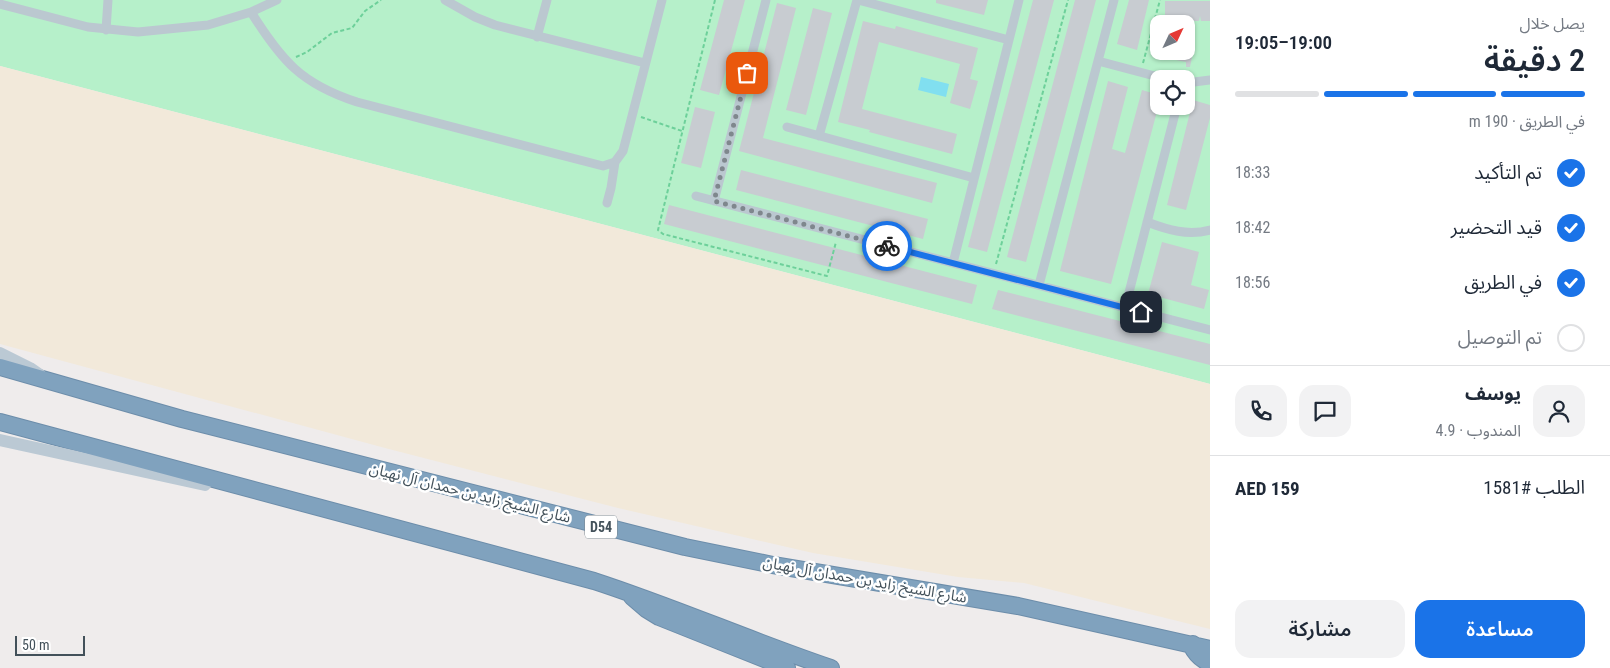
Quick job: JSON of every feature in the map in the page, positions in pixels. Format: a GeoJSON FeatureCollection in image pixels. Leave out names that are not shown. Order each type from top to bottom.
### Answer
{"type":"FeatureCollection","features":[{"type":"Feature","properties":{"kind":"highway","name":"شارع الشيخ زايد بن حمدان آل نهيان"},"geometry":{"type":"LineString","coordinates":[[0,367],[182,419],[685,547],[782,566],[1018,606],[1210,649]]}},
{"type":"Feature","properties":{"kind":"highway"},"geometry":{"type":"LineString","coordinates":[[0,422],[538,565],[627,592],[831,668]]}},
{"type":"Feature","properties":{"kind":"highway"},"geometry":{"type":"LineString","coordinates":[[627,592],[639,604],[659,617],[787,668]]}},
{"type":"Feature","properties":{"kind":"highway"},"geometry":{"type":"LineString","coordinates":[[1210,640],[1191,644],[1200,657],[1210,663]]}},
{"type":"Feature","properties":{"kind":"street"},"geometry":{"type":"LineString","coordinates":[[106,30],[108,0]]}},
{"type":"Feature","properties":{"kind":"street"},"geometry":{"type":"LineString","coordinates":[[0,4],[88,27],[138,32],[208,25],[251,12],[278,0]]}},
{"type":"Feature","properties":{"kind":"street"},"geometry":{"type":"LineString","coordinates":[[445,0],[488,22],[537,37],[645,63]]}},
{"type":"Feature","properties":{"kind":"street"},"geometry":{"type":"LineString","coordinates":[[537,37],[547,0]]}},
{"type":"Feature","properties":{"kind":"street"},"geometry":{"type":"LineString","coordinates":[[607,203],[615,162],[623,150],[662,0]]}},
{"type":"Feature","properties":{"kind":"street"},"geometry":{"type":"LineString","coordinates":[[714,201],[766,0]]}},
{"type":"Feature","properties":{"kind":"street"},"geometry":{"type":"LineString","coordinates":[[819,136],[857,0],[1009,40]]}},
{"type":"Feature","properties":{"kind":"street"},"geometry":{"type":"LineString","coordinates":[[952,263],[1019,0]]}},
{"type":"Feature","properties":{"kind":"street"},"geometry":{"type":"LineString","coordinates":[[1039,285],[1114,0]]}},
{"type":"Feature","properties":{"kind":"street"},"geometry":{"type":"LineString","coordinates":[[251,12],[284,60],[316,84],[336,94],[357,102],[598,166],[607,166],[615,162]]}},
{"type":"Feature","properties":{"kind":"street"},"geometry":{"type":"LineString","coordinates":[[1098,61],[1150,75]]}},
{"type":"Feature","properties":{"kind":"street"},"geometry":{"type":"LineString","coordinates":[[1195,82],[1210,80]]}},
{"type":"Feature","properties":{"kind":"street"},"geometry":{"type":"LineString","coordinates":[[1125,308],[1175,115]]}},
{"type":"Feature","properties":{"kind":"street"},"geometry":{"type":"LineString","coordinates":[[787,128],[974,178]]}},
{"type":"Feature","properties":{"kind":"street"},"geometry":{"type":"LineString","coordinates":[[696,196],[1210,330]]}},
{"type":"Feature","properties":{"kind":"street"},"geometry":{"type":"LineString","coordinates":[[1147,222],[1179,232],[1191,233],[1210,230]]}},
{"type":"Feature","properties":{"kind":"street"},"geometry":{"type":"LineString","coordinates":[[0,353],[30,368],[46,379]]}},
{"type":"Feature","properties":{"kind":"street"},"geometry":{"type":"LineString","coordinates":[[0,440],[198,483],[378,528],[406,530]]}},
{"type":"Feature","properties":{"kind":"path"},"geometry":{"type":"LineString","coordinates":[[284,60],[307,52],[332,33],[352,28],[365,11],[380,0]]}},
{"type":"Feature","properties":{"kind":"path"},"geometry":{"type":"LineString","coordinates":[[994,274],[1068,0]]}},
{"type":"Feature","properties":{"kind":"path"},"geometry":{"type":"LineString","coordinates":[[1141,72],[1160,0]]}},
{"type":"Feature","properties":{"kind":"path"},"geometry":{"type":"LineString","coordinates":[[632,114],[682,131]]}},
{"type":"Feature","properties":{"kind":"green space"},"geometry":{"type":"Polygon","coordinates":[[[0,0],[1210,0],[1210,384],[0,66],[0,0]]]}},
{"type":"Feature","properties":{"kind":"sand"},"geometry":{"type":"Polygon","coordinates":[[[0,66],[1210,384],[1210,629],[1024,583],[958,577],[813,553],[618,508],[385,448],[0,344],[0,66]]]}},
{"type":"Feature","properties":{"kind":"water"},"geometry":{"type":"Polygon","coordinates":[[[921,77],[949,84],[946,97],[918,90],[921,77]]]}},
{"type":"Feature","properties":{"kind":"building"},"geometry":{"type":"Polygon","coordinates":[[[724,0],[745,0],[719,95],[700,90],[724,0]]]}},
{"type":"Feature","properties":{"kind":"building"},"geometry":{"type":"Polygon","coordinates":[[[936,0],[988,0],[984,15],[936,3],[936,0]]]}},
{"type":"Feature","properties":{"kind":"building"},"geometry":{"type":"Polygon","coordinates":[[[1033,0],[1054,0],[987,252],[968,247],[1033,0]]]}},
{"type":"Feature","properties":{"kind":"building"},"geometry":{"type":"Polygon","coordinates":[[[1075,0],[1096,0],[1026,262],[1007,257],[1075,0]]]}},
{"type":"Feature","properties":{"kind":"building"},"geometry":{"type":"Polygon","coordinates":[[[1129,0],[1149,0],[1137,50],[1117,44],[1129,0]]]}},
{"type":"Feature","properties":{"kind":"building"},"geometry":{"type":"Polygon","coordinates":[[[1165,1],[1210,1],[1210,21],[1201,21],[1200,16],[1199,21],[1195,21],[1195,15],[1165,15],[1165,1]]]}},
{"type":"Feature","properties":{"kind":"building"},"geometry":{"type":"Polygon","coordinates":[[[777,3],[796,8],[763,138],[937,183],[932,203],[739,151],[777,3]]]}},
{"type":"Feature","properties":{"kind":"building"},"geometry":{"type":"Polygon","coordinates":[[[813,8],[832,13],[806,115],[786,110],[813,8]]]}},
{"type":"Feature","properties":{"kind":"building"},"geometry":{"type":"Polygon","coordinates":[[[863,21],[895,29],[896,26],[978,48],[970,79],[978,81],[970,109],[950,103],[960,64],[879,42],[862,109],[957,134],[952,154],[838,122],[863,21]]]}},
{"type":"Feature","properties":{"kind":"building"},"geometry":{"type":"Polygon","coordinates":[[[1176,60],[1191,60],[1190,67],[1186,67],[1186,62],[1176,60]]]}},
{"type":"Feature","properties":{"kind":"building"},"geometry":{"type":"Polygon","coordinates":[[[1108,81],[1128,87],[1112,149],[1125,153],[1142,90],[1150,92],[1150,115],[1156,115],[1111,284],[1060,271],[1108,81]]]}},
{"type":"Feature","properties":{"kind":"building"},"geometry":{"type":"Polygon","coordinates":[[[1195,101],[1210,105],[1210,118],[1186,210],[1167,205],[1189,115],[1195,115],[1195,101]]]}},
{"type":"Feature","properties":{"kind":"building"},"geometry":{"type":"Polygon","coordinates":[[[695,107],[715,112],[701,168],[681,163],[695,107]]]}},
{"type":"Feature","properties":{"kind":"building"},"geometry":{"type":"Polygon","coordinates":[[[741,170],[928,219],[923,239],[736,190],[741,170]]]}},
{"type":"Feature","properties":{"kind":"building"},"geometry":{"type":"Polygon","coordinates":[[[669,205],[977,285],[972,304],[664,224],[669,205]]]}},
{"type":"Feature","properties":{"kind":"building"},"geometry":{"type":"Polygon","coordinates":[[[1162,242],[1199,252],[1191,285],[1209,290],[1204,309],[1148,294],[1162,242]]]}},
{"type":"Feature","properties":{"kind":"building"},"geometry":{"type":"Polygon","coordinates":[[[998,290],[1210,344],[1210,365],[992,309],[998,290]]]}},
{"type":"Feature","properties":{"kind":"way so far"},"geometry":{"type":"LineString","coordinates":[[747,73],[714,201],[887,246]]}},
{"type":"Feature","properties":{"kind":"route"},"geometry":{"type":"LineString","coordinates":[[887,246],[1141,312]]}}]}
